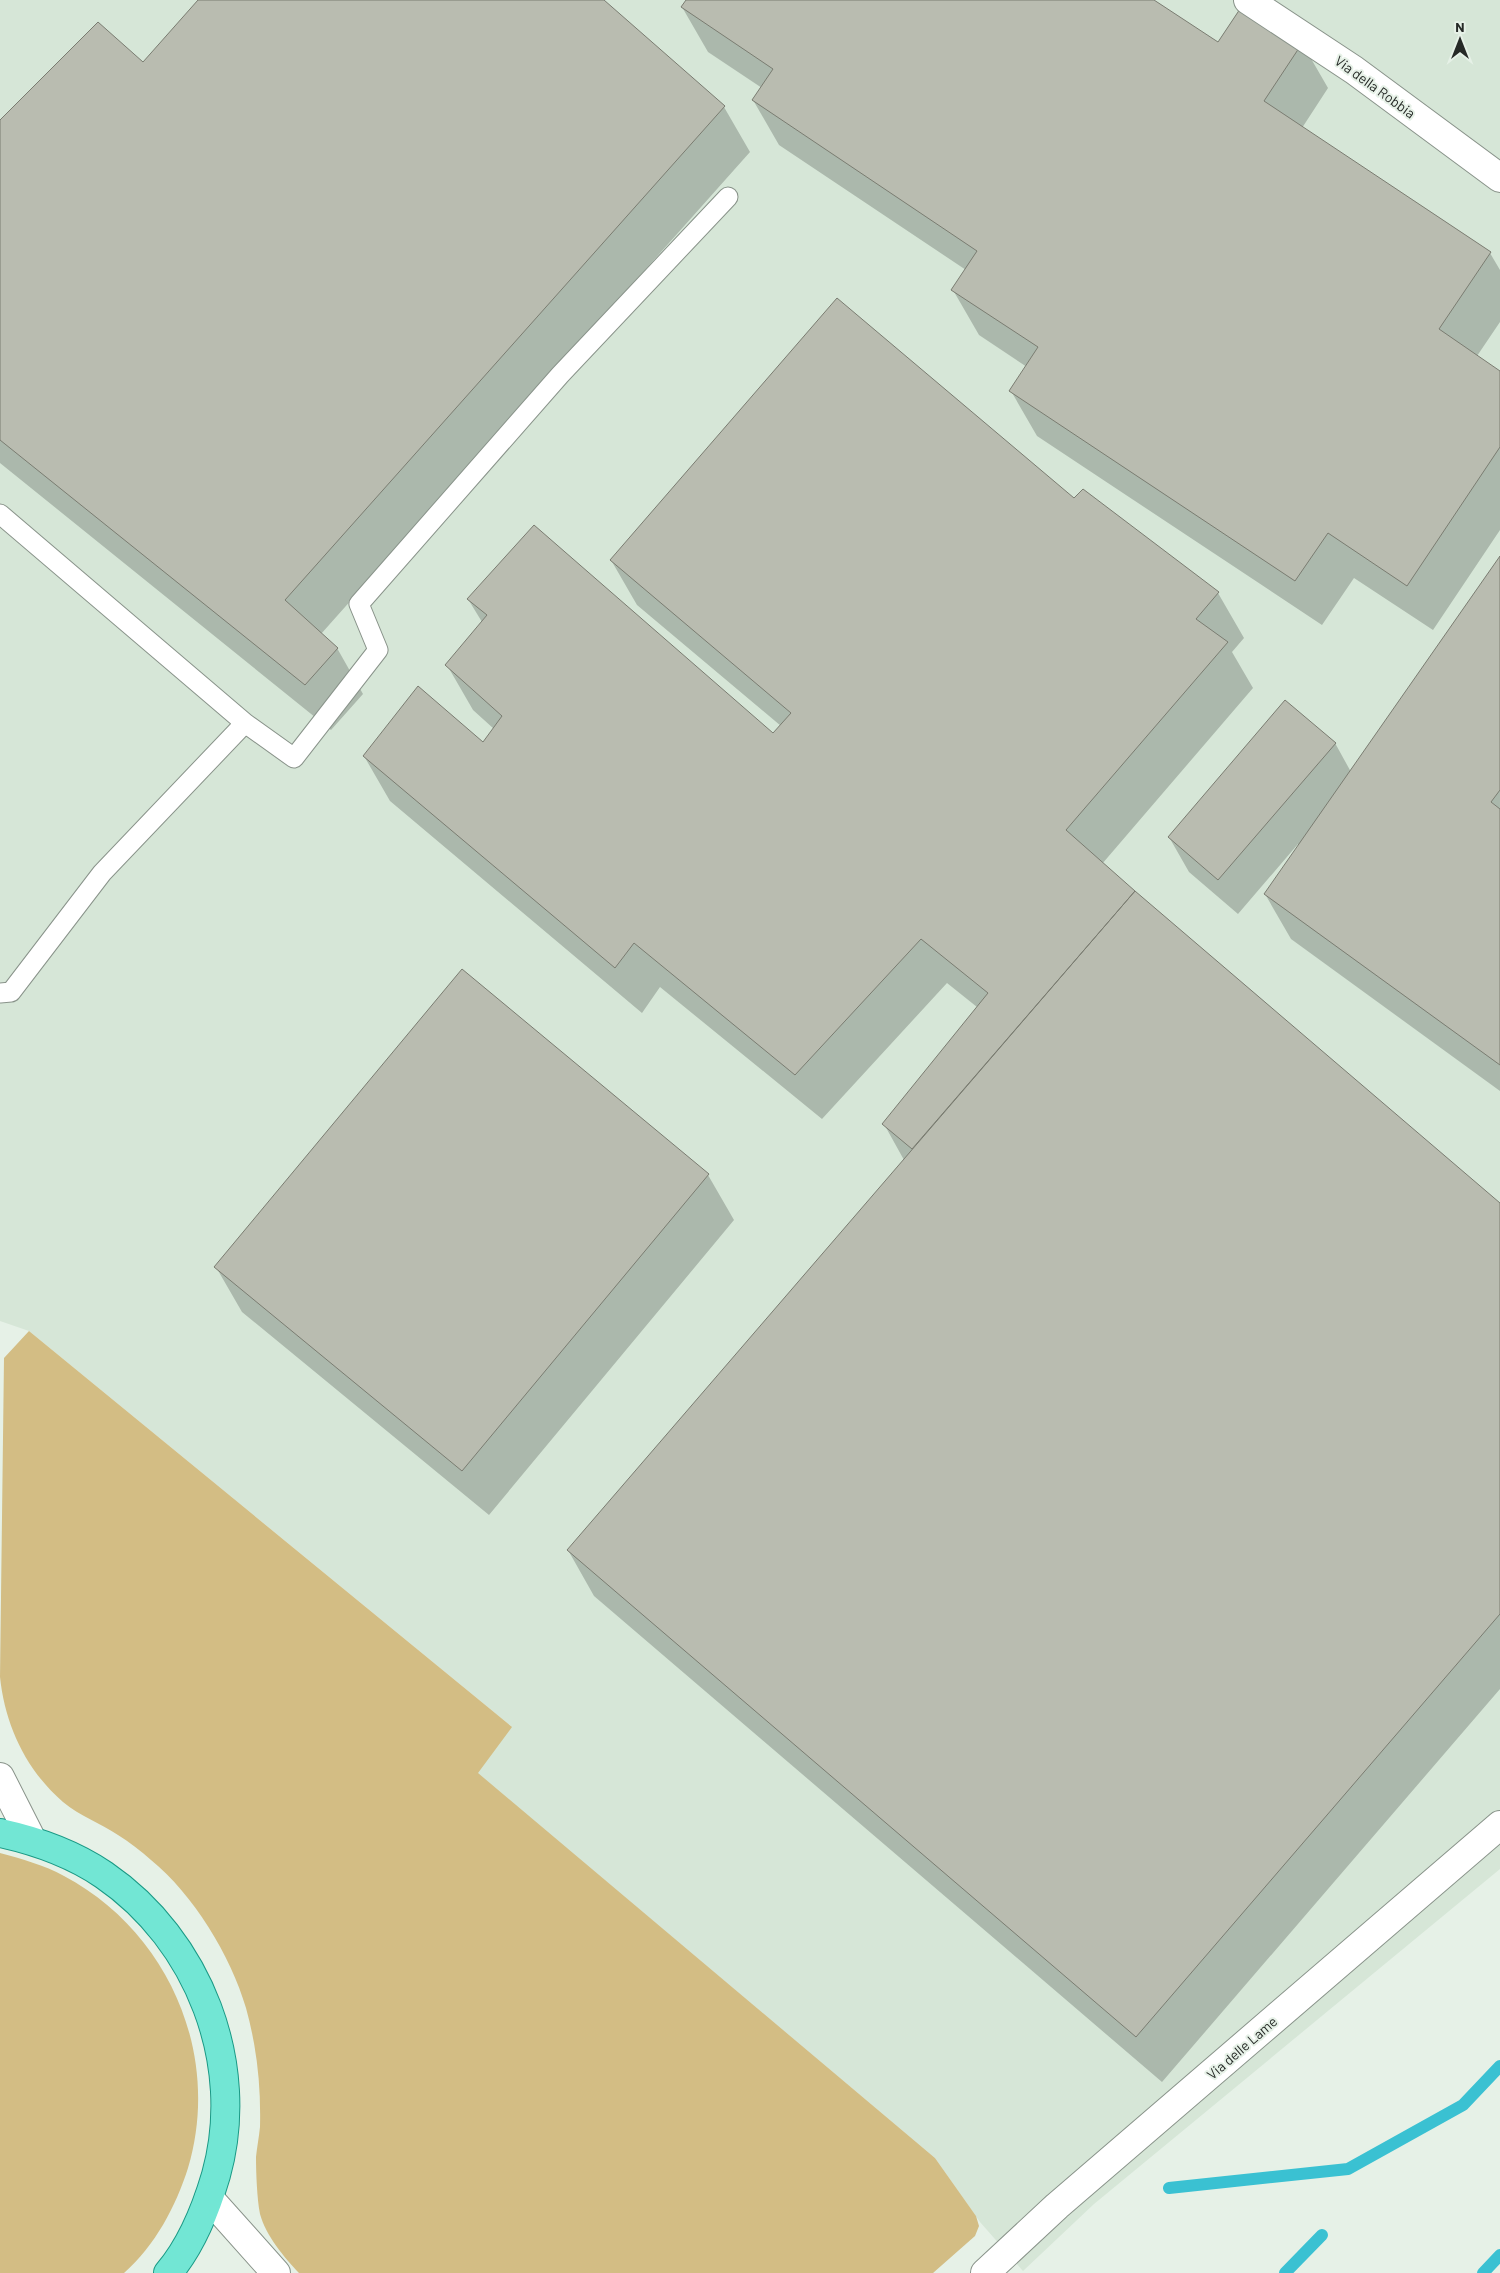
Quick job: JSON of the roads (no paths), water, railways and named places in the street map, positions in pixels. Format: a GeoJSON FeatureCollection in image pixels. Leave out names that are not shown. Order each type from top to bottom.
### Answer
{"type":"FeatureCollection","features":[{"type":"Feature","properties":{"kind":"main road"},"geometry":{"type":"LineString","coordinates":[[0,1833],[32,1840],[70,1855],[104,1875],[136,1901],[164,1930],[191,1971],[205,2000],[217,2038],[224,2078],[225,2119],[220,2159],[209,2198],[193,2236],[168,2273]]}},
{"type":"Feature","properties":{"kind":"street","name":"Via della Robbia"},"geometry":{"type":"LineString","coordinates":[[1248,0],[1354,70],[1500,178]]}},
{"type":"Feature","properties":{"kind":"street"},"geometry":{"type":"LineString","coordinates":[[0,1776],[32,1840]]}},
{"type":"Feature","properties":{"kind":"street","name":"Via delle Lame"},"geometry":{"type":"LineString","coordinates":[[985,2273],[1057,2206],[1500,1825]]}},
{"type":"Feature","properties":{"kind":"street"},"geometry":{"type":"LineString","coordinates":[[209,2198],[276,2273]]}},
{"type":"Feature","properties":{"kind":"lane"},"geometry":{"type":"LineString","coordinates":[[0,514],[245,723],[294,758],[378,650],[359,604],[560,375],[728,197]]}},
{"type":"Feature","properties":{"kind":"lane"},"geometry":{"type":"LineString","coordinates":[[0,993],[11,992],[102,873],[245,723]]}},
{"type":"Feature","properties":{"kind":"waterway"},"geometry":{"type":"LineString","coordinates":[[1169,2188],[1348,2169],[1463,2105],[1500,2066]]}},
{"type":"Feature","properties":{"kind":"waterway"},"geometry":{"type":"LineString","coordinates":[[1285,2273],[1322,2235]]}},
{"type":"Feature","properties":{"kind":"waterway"},"geometry":{"type":"LineString","coordinates":[[1483,2273],[1500,2255]]}}]}
